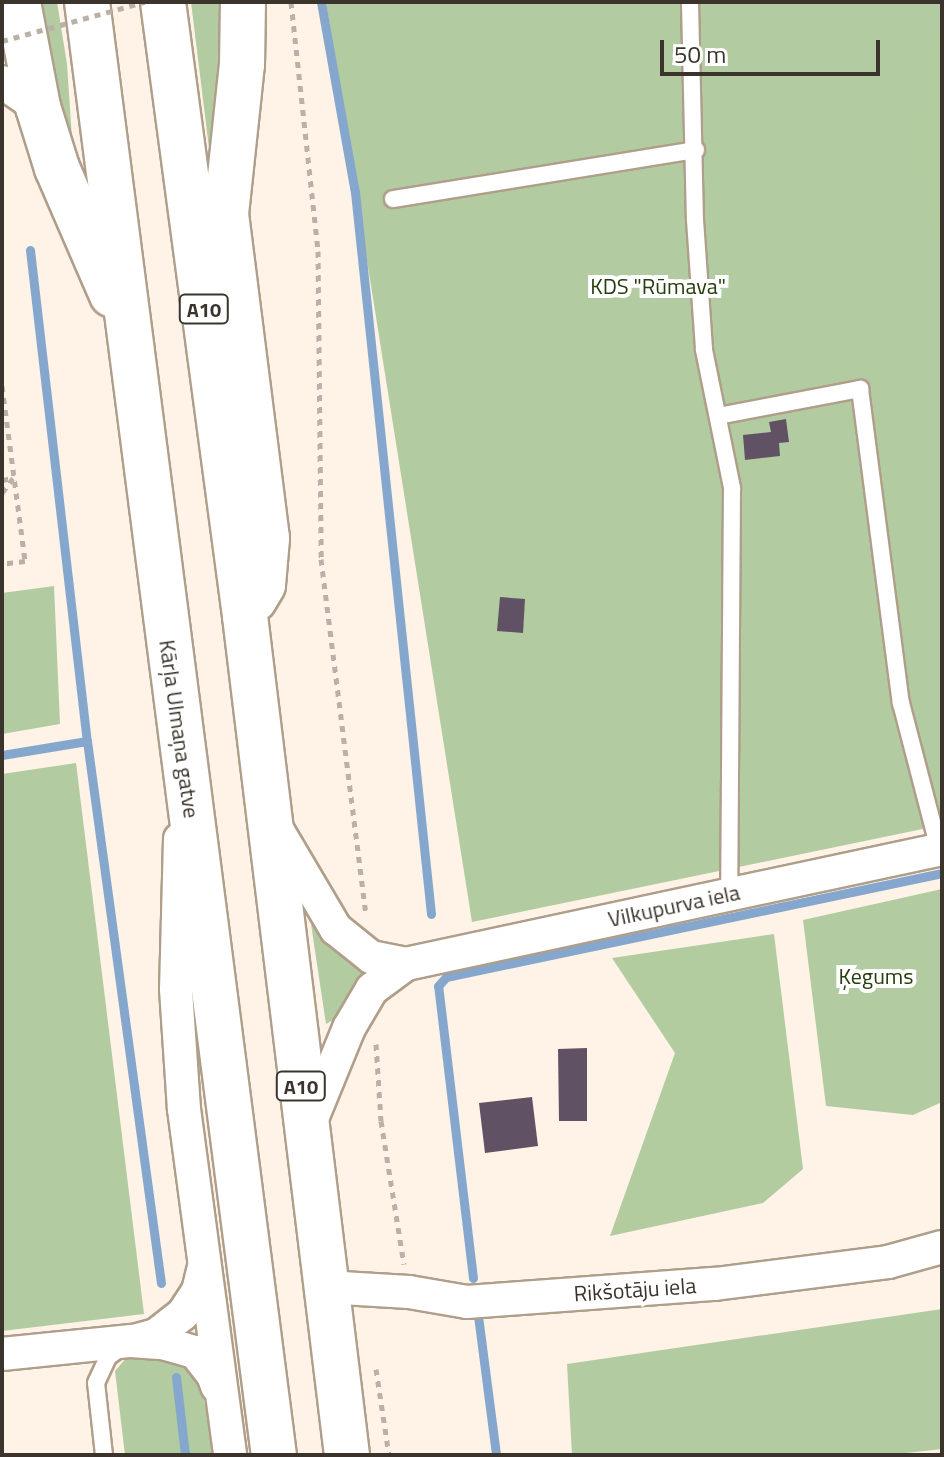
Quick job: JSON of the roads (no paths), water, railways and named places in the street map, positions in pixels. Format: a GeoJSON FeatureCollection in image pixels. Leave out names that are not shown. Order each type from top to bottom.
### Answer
{"type":"FeatureCollection","features":[{"type":"Feature","properties":{"kind":"highway"},"geometry":{"type":"LineString","coordinates":[[18,2],[38,107],[71,203],[131,337]]}},
{"type":"Feature","properties":{"kind":"highway","name":"Kārļa Ulmaņa gatve"},"geometry":{"type":"LineString","coordinates":[[87,2],[274,1455]]}},
{"type":"Feature","properties":{"kind":"highway","name":"A10"},"geometry":{"type":"LineString","coordinates":[[163,2],[245,616],[266,811],[347,1455]]}},
{"type":"Feature","properties":{"kind":"highway"},"geometry":{"type":"LineString","coordinates":[[243,2],[242,64],[226,214],[267,538],[263,585],[245,616]]}},
{"type":"Feature","properties":{"kind":"street"},"geometry":{"type":"LineString","coordinates":[[2,82],[38,107]]}},
{"type":"Feature","properties":{"kind":"street"},"geometry":{"type":"LineString","coordinates":[[184,763],[176,989],[184,1109],[230,1455]]}},
{"type":"Feature","properties":{"kind":"street"},"geometry":{"type":"LineString","coordinates":[[266,811],[336,929],[372,973],[307,1130]]}},
{"type":"Feature","properties":{"kind":"street","name":"Vilkupurva iela"},"geometry":{"type":"LineString","coordinates":[[372,973],[940,849]]}},
{"type":"Feature","properties":{"kind":"street","name":"Rikšotāju iela"},"geometry":{"type":"LineString","coordinates":[[325,1287],[409,1292],[467,1302],[715,1284],[888,1262],[942,1247]]}},
{"type":"Feature","properties":{"kind":"street"},"geometry":{"type":"LineString","coordinates":[[2,1354],[131,1341],[156,1335],[183,1314],[198,1291],[205,1261]]}},
{"type":"Feature","properties":{"kind":"street"},"geometry":{"type":"LineString","coordinates":[[131,1341],[163,1343],[195,1352],[213,1375],[224,1405]]}},
{"type":"Feature","properties":{"kind":"lane"},"geometry":{"type":"LineString","coordinates":[[690,2],[696,150],[695,220],[704,350],[732,488],[729,894]]}},
{"type":"Feature","properties":{"kind":"lane"},"geometry":{"type":"LineString","coordinates":[[393,199],[696,150]]}},
{"type":"Feature","properties":{"kind":"lane"},"geometry":{"type":"LineString","coordinates":[[718,416],[860,389],[901,703],[940,849]]}},
{"type":"Feature","properties":{"kind":"lane"},"geometry":{"type":"LineString","coordinates":[[104,1455],[96,1383],[108,1357],[131,1341]]}},
{"type":"Feature","properties":{"kind":"waterway"},"geometry":{"type":"LineString","coordinates":[[321,2],[355,192],[431,914]]}},
{"type":"Feature","properties":{"kind":"waterway"},"geometry":{"type":"LineString","coordinates":[[30,250],[87,741],[161,1283]]}},
{"type":"Feature","properties":{"kind":"waterway"},"geometry":{"type":"LineString","coordinates":[[2,755],[87,741]]}},
{"type":"Feature","properties":{"kind":"waterway"},"geometry":{"type":"LineString","coordinates":[[473,1278],[438,986],[446,977],[942,873]]}},
{"type":"Feature","properties":{"kind":"waterway"},"geometry":{"type":"LineString","coordinates":[[477,1308],[496,1455]]}},
{"type":"Feature","properties":{"kind":"waterway"},"geometry":{"type":"LineString","coordinates":[[176,1377],[185,1455]]}},
{"type":"Feature","properties":{"kind":"park label","name":"KDS \"Rūmava\""},"geometry":{"type":"Point","coordinates":[658,287]}},
{"type":"Feature","properties":{"kind":"park label","name":"Ķegums"},"geometry":{"type":"Point","coordinates":[876,977]}}]}
